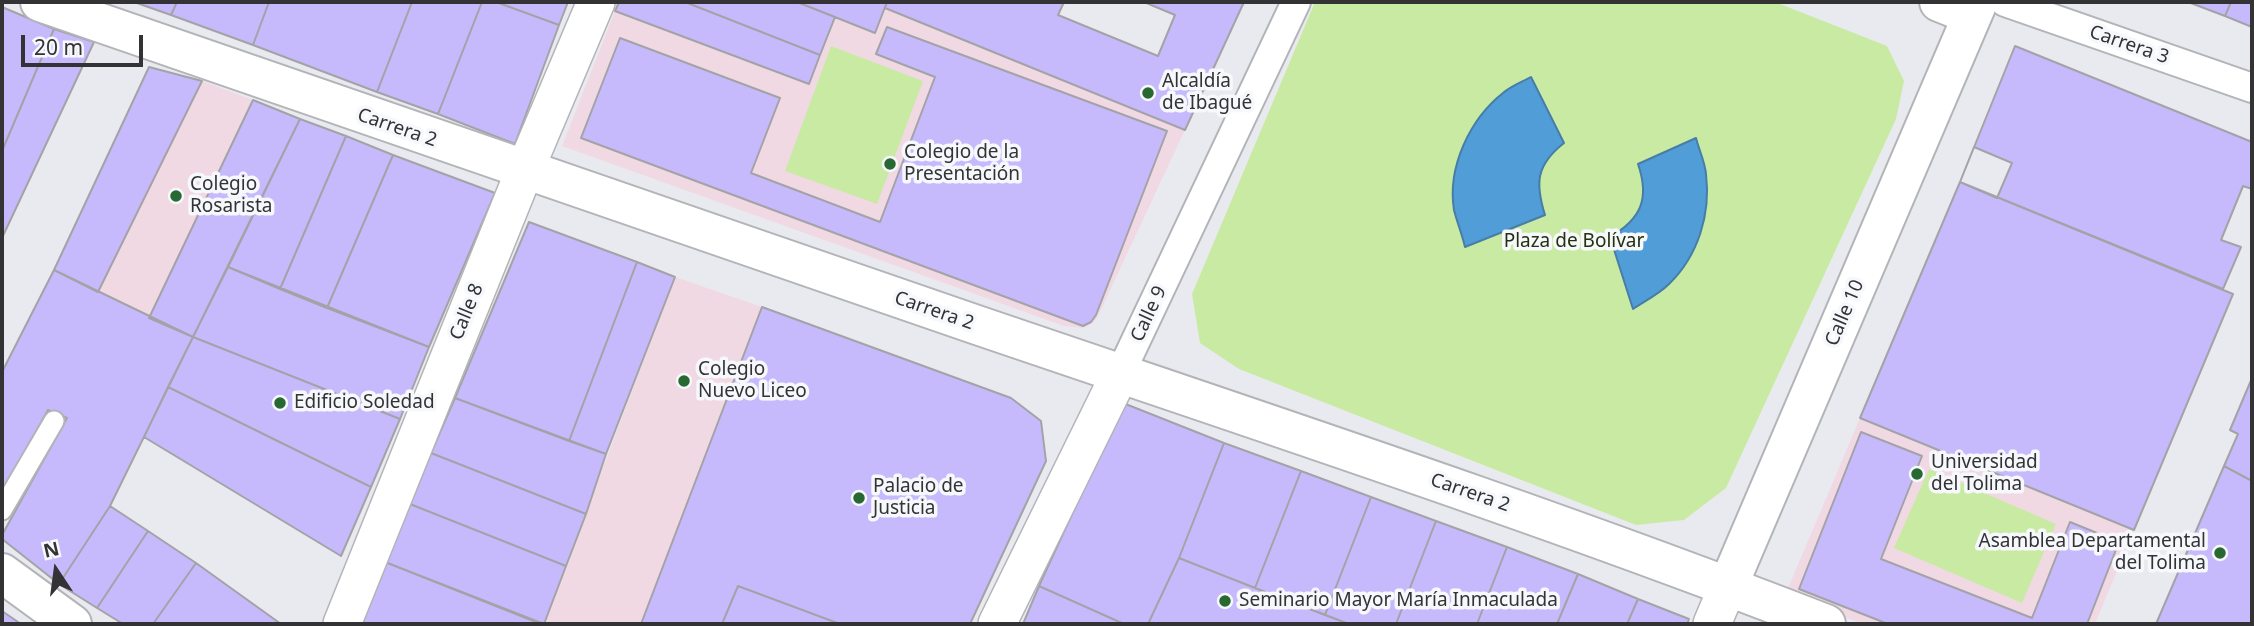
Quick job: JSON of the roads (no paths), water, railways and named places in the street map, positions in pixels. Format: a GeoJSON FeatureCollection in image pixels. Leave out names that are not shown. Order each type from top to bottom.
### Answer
{"type":"FeatureCollection","features":[{"type":"Feature","properties":{"kind":"main road","name":"Carrera 2"},"geometry":{"type":"LineString","coordinates":[[40,2],[524,172],[1458,488],[1826,624]]}},
{"type":"Feature","properties":{"kind":"main road","name":"Calle 10"},"geometry":{"type":"LineString","coordinates":[[1728,586],[1973,5]]}},
{"type":"Feature","properties":{"kind":"main road"},"geometry":{"type":"LineString","coordinates":[[2,573],[72,624]]}},
{"type":"Feature","properties":{"kind":"street","name":"Calle 8"},"geometry":{"type":"LineString","coordinates":[[342,624],[524,172],[596,2]]}},
{"type":"Feature","properties":{"kind":"street","name":"Calle 9"},"geometry":{"type":"LineString","coordinates":[[997,624],[1120,374],[1296,2]]}},
{"type":"Feature","properties":{"kind":"street","name":"Carrera 3"},"geometry":{"type":"LineString","coordinates":[[1973,5],[2252,88]]}},
{"type":"Feature","properties":{"kind":"street","name":"Calle 10"},"geometry":{"type":"LineString","coordinates":[[1712,624],[1728,586]]}},
{"type":"Feature","properties":{"kind":"lane"},"geometry":{"type":"LineString","coordinates":[[2,510],[54,421]]}},
{"type":"Feature","properties":{"kind":"water"},"geometry":{"type":"Polygon","coordinates":[[[1531,77],[1564,143],[1548,159],[1540,175],[1540,193],[1545,215],[1465,247],[1454,210],[1453,194],[1454,177],[1464,145],[1480,116],[1491,104],[1509,88],[1531,77]]]}},
{"type":"Feature","properties":{"kind":"water"},"geometry":{"type":"Polygon","coordinates":[[[1696,138],[1706,174],[1707,189],[1704,219],[1695,247],[1688,261],[1669,284],[1633,309],[1610,237],[1629,223],[1640,207],[1643,188],[1638,164],[1696,138]]]}},
{"type":"Feature","properties":{"kind":"place","name":"Alcaldía de Ibagué"},"geometry":{"type":"Point","coordinates":[1148,93]}},
{"type":"Feature","properties":{"kind":"place","name":"Colegio de la Presentación"},"geometry":{"type":"Point","coordinates":[890,164]}},
{"type":"Feature","properties":{"kind":"place","name":"Colegio Rosarista"},"geometry":{"type":"Point","coordinates":[176,196]}},
{"type":"Feature","properties":{"kind":"place","name":"Colegio Nuevo Liceo"},"geometry":{"type":"Point","coordinates":[684,381]}},
{"type":"Feature","properties":{"kind":"place","name":"Edificio Soledad"},"geometry":{"type":"Point","coordinates":[280,403]}},
{"type":"Feature","properties":{"kind":"place","name":"Universidad del Tolima"},"geometry":{"type":"Point","coordinates":[1917,474]}},
{"type":"Feature","properties":{"kind":"place","name":"Palacio de Justicia"},"geometry":{"type":"Point","coordinates":[859,498]}},
{"type":"Feature","properties":{"kind":"place","name":"Asamblea Departamental del Tolima"},"geometry":{"type":"Point","coordinates":[2220,553]}},
{"type":"Feature","properties":{"kind":"place","name":"Seminario Mayor María Inmaculada"},"geometry":{"type":"Point","coordinates":[1225,601]}},
{"type":"Feature","properties":{"kind":"park label","name":"Plaza de Bolívar"},"geometry":{"type":"Point","coordinates":[1574,242]}}]}
